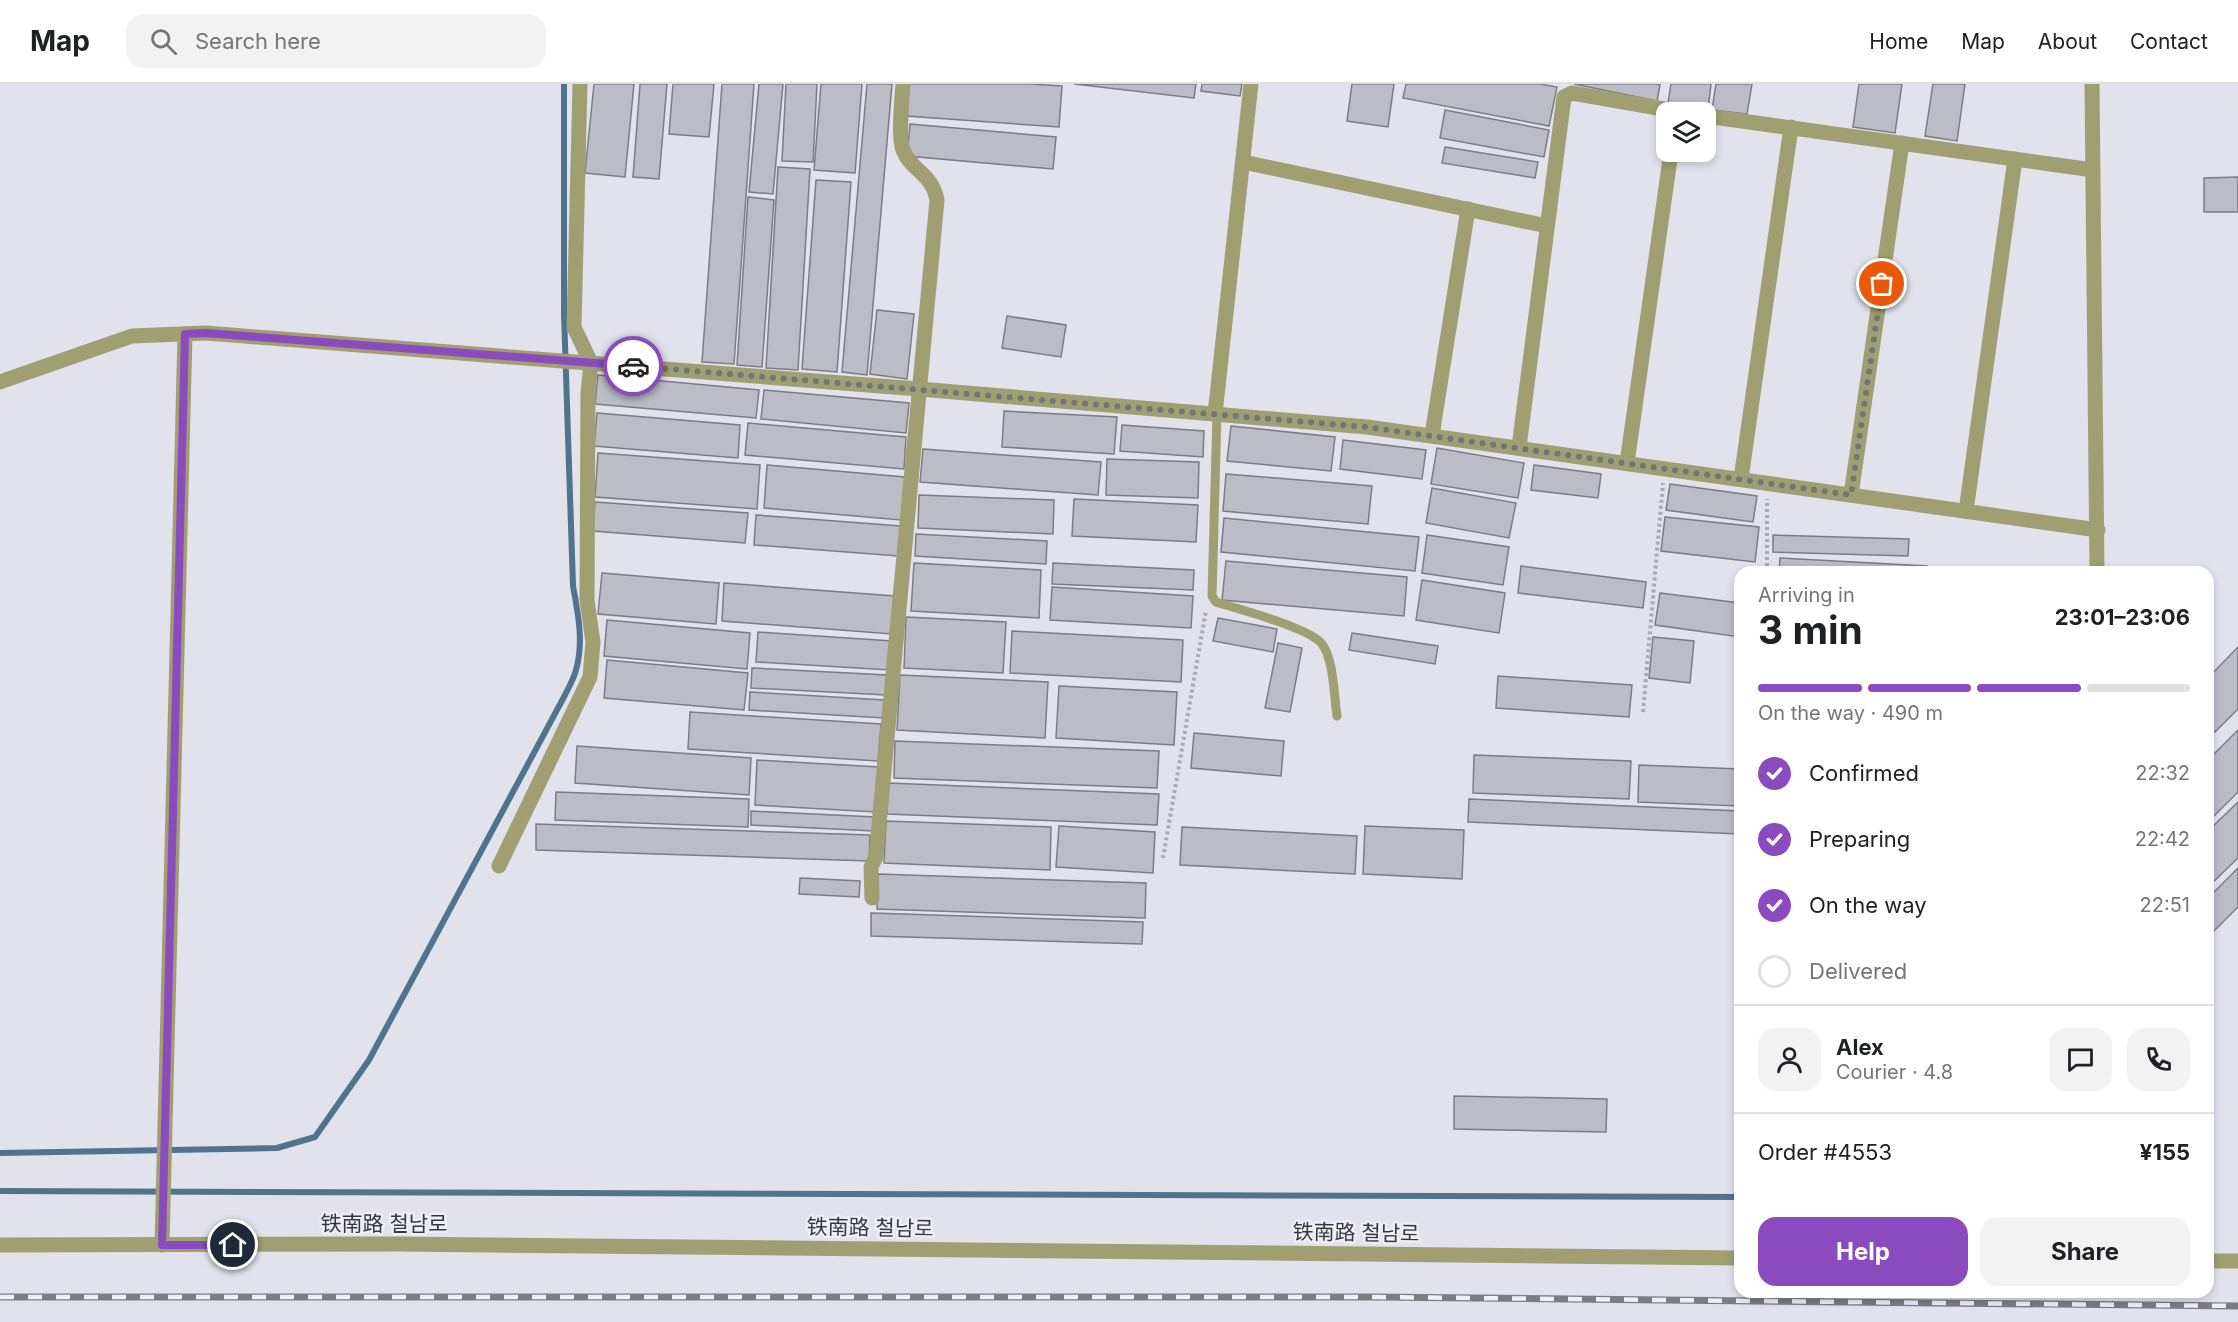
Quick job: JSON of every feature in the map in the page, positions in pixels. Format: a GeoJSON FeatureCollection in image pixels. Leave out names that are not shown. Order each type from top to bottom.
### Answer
{"type":"FeatureCollection","features":[{"type":"Feature","properties":{"kind":"street"},"geometry":{"type":"LineString","coordinates":[[499,866],[591,677],[593,642],[587,600],[587,565],[588,393],[591,363],[574,327],[580,84]]}},
{"type":"Feature","properties":{"kind":"street"},"geometry":{"type":"LineString","coordinates":[[872,898],[871,867],[876,857],[937,200],[932,183],[908,159],[902,149],[903,84]]}},
{"type":"Feature","properties":{"kind":"street"},"geometry":{"type":"LineString","coordinates":[[1216,414],[1251,84]]}},
{"type":"Feature","properties":{"kind":"street"},"geometry":{"type":"LineString","coordinates":[[2092,84],[2097,566]]}},
{"type":"Feature","properties":{"kind":"street"},"geometry":{"type":"LineString","coordinates":[[1519,447],[1564,98],[1572,93],[1656,108]]}},
{"type":"Feature","properties":{"kind":"street"},"geometry":{"type":"LineString","coordinates":[[1716,117],[2093,170]]}},
{"type":"Feature","properties":{"kind":"street"},"geometry":{"type":"LineString","coordinates":[[1741,479],[1791,127]]}},
{"type":"Feature","properties":{"kind":"street"},"geometry":{"type":"LineString","coordinates":[[1851,495],[1902,143]]}},
{"type":"Feature","properties":{"kind":"street"},"geometry":{"type":"LineString","coordinates":[[1966,511],[2015,159]]}},
{"type":"Feature","properties":{"kind":"street"},"geometry":{"type":"LineString","coordinates":[[1243,162],[1547,226]]}},
{"type":"Feature","properties":{"kind":"street"},"geometry":{"type":"LineString","coordinates":[[1627,463],[1670,162]]}},
{"type":"Feature","properties":{"kind":"street"},"geometry":{"type":"LineString","coordinates":[[1432,435],[1468,209]]}},
{"type":"Feature","properties":{"kind":"street"},"geometry":{"type":"LineString","coordinates":[[0,382],[132,336],[206,333],[919,389],[1432,435],[2098,530]]}},
{"type":"Feature","properties":{"kind":"street"},"geometry":{"type":"LineString","coordinates":[[162,1245],[185,334]]}},
{"type":"Feature","properties":{"kind":"street","name":"铁南路 철남로"},"geometry":{"type":"LineString","coordinates":[[0,1245],[398,1244],[1734,1258]]}},
{"type":"Feature","properties":{"kind":"street"},"geometry":{"type":"LineString","coordinates":[[2214,1261],[2238,1261]]}},
{"type":"Feature","properties":{"kind":"lane"},"geometry":{"type":"LineString","coordinates":[[1216,414],[1212,596],[1216,602],[1299,629],[1322,644],[1330,668],[1337,716]]}},
{"type":"Feature","properties":{"kind":"path"},"geometry":{"type":"LineString","coordinates":[[1643,712],[1664,468]]}},
{"type":"Feature","properties":{"kind":"path"},"geometry":{"type":"LineString","coordinates":[[1767,483],[1767,566]]}},
{"type":"Feature","properties":{"kind":"path"},"geometry":{"type":"LineString","coordinates":[[1163,858],[1207,609],[1212,596]]}},
{"type":"Feature","properties":{"kind":"building"},"geometry":{"type":"Polygon","coordinates":[[[594,84],[634,84],[625,177],[585,173],[594,84]]]}},
{"type":"Feature","properties":{"kind":"building"},"geometry":{"type":"Polygon","coordinates":[[[640,84],[667,84],[659,179],[633,177],[640,84]]]}},
{"type":"Feature","properties":{"kind":"building"},"geometry":{"type":"Polygon","coordinates":[[[673,84],[714,84],[709,137],[669,134],[673,84]]]}},
{"type":"Feature","properties":{"kind":"building"},"geometry":{"type":"Polygon","coordinates":[[[722,84],[754,84],[734,364],[702,362],[722,84]]]}},
{"type":"Feature","properties":{"kind":"building"},"geometry":{"type":"Polygon","coordinates":[[[759,84],[783,84],[773,194],[749,192],[759,84]]]}},
{"type":"Feature","properties":{"kind":"building"},"geometry":{"type":"Polygon","coordinates":[[[786,84],[817,84],[813,162],[782,161],[786,84]]]}},
{"type":"Feature","properties":{"kind":"building"},"geometry":{"type":"Polygon","coordinates":[[[821,84],[862,84],[855,173],[814,170],[821,84]]]}},
{"type":"Feature","properties":{"kind":"building"},"geometry":{"type":"Polygon","coordinates":[[[867,84],[892,84],[867,375],[842,372],[867,84]]]}},
{"type":"Feature","properties":{"kind":"building"},"geometry":{"type":"Polygon","coordinates":[[[908,84],[1062,86],[1059,127],[906,116],[908,84]]]}},
{"type":"Feature","properties":{"kind":"building"},"geometry":{"type":"Polygon","coordinates":[[[1074,84],[1196,84],[1194,98],[1074,84]]]}},
{"type":"Feature","properties":{"kind":"building"},"geometry":{"type":"Polygon","coordinates":[[[1202,84],[1242,84],[1240,96],[1201,91],[1202,84]]]}},
{"type":"Feature","properties":{"kind":"building"},"geometry":{"type":"Polygon","coordinates":[[[1352,84],[1394,84],[1388,127],[1347,121],[1352,84]]]}},
{"type":"Feature","properties":{"kind":"building"},"geometry":{"type":"Polygon","coordinates":[[[1406,84],[1540,84],[1557,87],[1549,126],[1403,98],[1406,84]]]}},
{"type":"Feature","properties":{"kind":"building"},"geometry":{"type":"Polygon","coordinates":[[[1574,84],[1656,84],[1660,85],[1657,101],[1574,84]]]}},
{"type":"Feature","properties":{"kind":"building"},"geometry":{"type":"Polygon","coordinates":[[[1671,84],[1711,84],[1709,102],[1668,102],[1671,84]]]}},
{"type":"Feature","properties":{"kind":"building"},"geometry":{"type":"Polygon","coordinates":[[[1716,84],[1752,84],[1747,114],[1716,110],[1716,102],[1713,102],[1716,84]]]}},
{"type":"Feature","properties":{"kind":"building"},"geometry":{"type":"Polygon","coordinates":[[[1859,84],[1902,84],[1895,133],[1853,127],[1859,84]]]}},
{"type":"Feature","properties":{"kind":"building"},"geometry":{"type":"Polygon","coordinates":[[[1933,84],[1965,84],[1957,141],[1925,136],[1933,84]]]}},
{"type":"Feature","properties":{"kind":"building"},"geometry":{"type":"Polygon","coordinates":[[[1445,110],[1549,130],[1544,157],[1440,138],[1445,110]]]}},
{"type":"Feature","properties":{"kind":"building"},"geometry":{"type":"Polygon","coordinates":[[[910,124],[1056,137],[1053,169],[907,156],[910,124]]]}},
{"type":"Feature","properties":{"kind":"building"},"geometry":{"type":"Polygon","coordinates":[[[1445,147],[1538,162],[1535,178],[1442,163],[1445,147]]]}},
{"type":"Feature","properties":{"kind":"building"},"geometry":{"type":"Polygon","coordinates":[[[778,167],[810,169],[798,370],[766,368],[778,167]]]}},
{"type":"Feature","properties":{"kind":"building"},"geometry":{"type":"Polygon","coordinates":[[[2238,177],[2238,212],[2204,212],[2204,178],[2238,177]]]}},
{"type":"Feature","properties":{"kind":"building"},"geometry":{"type":"Polygon","coordinates":[[[816,180],[851,182],[837,372],[802,369],[816,180]]]}},
{"type":"Feature","properties":{"kind":"building"},"geometry":{"type":"Polygon","coordinates":[[[748,197],[774,200],[762,367],[737,365],[748,197]]]}},
{"type":"Feature","properties":{"kind":"building"},"geometry":{"type":"Polygon","coordinates":[[[877,310],[914,314],[907,379],[870,374],[877,310]]]}},
{"type":"Feature","properties":{"kind":"building"},"geometry":{"type":"Polygon","coordinates":[[[1007,316],[1066,325],[1061,357],[1002,348],[1007,316]]]}},
{"type":"Feature","properties":{"kind":"building"},"geometry":{"type":"Polygon","coordinates":[[[598,375],[759,390],[756,418],[595,404],[598,375]]]}},
{"type":"Feature","properties":{"kind":"building"},"geometry":{"type":"Polygon","coordinates":[[[764,390],[909,403],[906,433],[761,419],[764,390]]]}},
{"type":"Feature","properties":{"kind":"building"},"geometry":{"type":"Polygon","coordinates":[[[1004,411],[1117,417],[1114,454],[1002,447],[1004,411]]]}},
{"type":"Feature","properties":{"kind":"building"},"geometry":{"type":"Polygon","coordinates":[[[597,413],[740,425],[738,458],[594,446],[597,413]]]}},
{"type":"Feature","properties":{"kind":"building"},"geometry":{"type":"Polygon","coordinates":[[[748,423],[906,437],[904,469],[745,455],[748,423]]]}},
{"type":"Feature","properties":{"kind":"building"},"geometry":{"type":"Polygon","coordinates":[[[1122,425],[1204,431],[1203,457],[1120,451],[1122,425]]]}},
{"type":"Feature","properties":{"kind":"building"},"geometry":{"type":"Polygon","coordinates":[[[1231,426],[1335,437],[1331,471],[1227,461],[1231,426]]]}},
{"type":"Feature","properties":{"kind":"building"},"geometry":{"type":"Polygon","coordinates":[[[1343,440],[1426,450],[1422,479],[1340,469],[1343,440]]]}},
{"type":"Feature","properties":{"kind":"building"},"geometry":{"type":"Polygon","coordinates":[[[1437,448],[1524,463],[1518,498],[1431,484],[1437,448]]]}},
{"type":"Feature","properties":{"kind":"building"},"geometry":{"type":"Polygon","coordinates":[[[923,449],[1101,462],[1098,495],[920,482],[923,449]]]}},
{"type":"Feature","properties":{"kind":"building"},"geometry":{"type":"Polygon","coordinates":[[[598,453],[760,465],[757,509],[595,497],[598,453]]]}},
{"type":"Feature","properties":{"kind":"building"},"geometry":{"type":"Polygon","coordinates":[[[1107,459],[1199,462],[1198,498],[1106,495],[1107,459]]]}},
{"type":"Feature","properties":{"kind":"building"},"geometry":{"type":"Polygon","coordinates":[[[767,465],[905,477],[901,520],[764,508],[767,465]]]}},
{"type":"Feature","properties":{"kind":"building"},"geometry":{"type":"Polygon","coordinates":[[[1534,465],[1601,474],[1598,498],[1531,490],[1534,465]]]}},
{"type":"Feature","properties":{"kind":"building"},"geometry":{"type":"Polygon","coordinates":[[[1226,474],[1372,486],[1368,524],[1223,511],[1226,474]]]}},
{"type":"Feature","properties":{"kind":"building"},"geometry":{"type":"Polygon","coordinates":[[[1670,484],[1757,496],[1753,522],[1666,510],[1670,484]]]}},
{"type":"Feature","properties":{"kind":"building"},"geometry":{"type":"Polygon","coordinates":[[[1432,488],[1516,503],[1509,538],[1426,523],[1432,488]]]}},
{"type":"Feature","properties":{"kind":"building"},"geometry":{"type":"Polygon","coordinates":[[[919,495],[1054,500],[1053,534],[918,528],[919,495]]]}},
{"type":"Feature","properties":{"kind":"building"},"geometry":{"type":"Polygon","coordinates":[[[1074,499],[1198,505],[1196,542],[1072,536],[1074,499]]]}},
{"type":"Feature","properties":{"kind":"building"},"geometry":{"type":"Polygon","coordinates":[[[595,502],[748,513],[745,543],[593,531],[595,502]]]}},
{"type":"Feature","properties":{"kind":"building"},"geometry":{"type":"Polygon","coordinates":[[[756,515],[901,526],[898,556],[754,545],[756,515]]]}},
{"type":"Feature","properties":{"kind":"building"},"geometry":{"type":"Polygon","coordinates":[[[1665,517],[1759,527],[1755,562],[1661,551],[1665,517]]]}},
{"type":"Feature","properties":{"kind":"building"},"geometry":{"type":"Polygon","coordinates":[[[1224,518],[1419,537],[1415,571],[1221,552],[1224,518]]]}},
{"type":"Feature","properties":{"kind":"building"},"geometry":{"type":"Polygon","coordinates":[[[916,534],[1047,541],[1046,564],[915,556],[916,534]]]}},
{"type":"Feature","properties":{"kind":"building"},"geometry":{"type":"Polygon","coordinates":[[[1427,535],[1509,547],[1503,585],[1422,573],[1427,535]]]}},
{"type":"Feature","properties":{"kind":"building"},"geometry":{"type":"Polygon","coordinates":[[[1773,535],[1909,539],[1908,556],[1773,552],[1773,535]]]}},
{"type":"Feature","properties":{"kind":"building"},"geometry":{"type":"Polygon","coordinates":[[[1780,558],[1927,566],[1779,566],[1780,558]]]}},
{"type":"Feature","properties":{"kind":"building"},"geometry":{"type":"Polygon","coordinates":[[[1226,561],[1407,577],[1404,616],[1222,600],[1226,561]]]}},
{"type":"Feature","properties":{"kind":"building"},"geometry":{"type":"Polygon","coordinates":[[[914,563],[1041,570],[1039,618],[911,611],[914,563]]]}},
{"type":"Feature","properties":{"kind":"building"},"geometry":{"type":"Polygon","coordinates":[[[1053,563],[1194,570],[1193,590],[1052,584],[1053,563]]]}},
{"type":"Feature","properties":{"kind":"building"},"geometry":{"type":"Polygon","coordinates":[[[1521,566],[1646,582],[1643,608],[1518,593],[1521,566]]]}},
{"type":"Feature","properties":{"kind":"building"},"geometry":{"type":"Polygon","coordinates":[[[602,573],[719,583],[716,624],[598,614],[602,573]]]}},
{"type":"Feature","properties":{"kind":"building"},"geometry":{"type":"Polygon","coordinates":[[[1422,580],[1505,593],[1499,633],[1416,620],[1422,580]]]}},
{"type":"Feature","properties":{"kind":"building"},"geometry":{"type":"Polygon","coordinates":[[[724,583],[895,596],[892,634],[722,621],[724,583]]]}},
{"type":"Feature","properties":{"kind":"building"},"geometry":{"type":"Polygon","coordinates":[[[1052,587],[1193,596],[1191,628],[1050,620],[1052,587]]]}},
{"type":"Feature","properties":{"kind":"building"},"geometry":{"type":"Polygon","coordinates":[[[1660,593],[1734,602],[1734,636],[1655,625],[1660,593]]]}},
{"type":"Feature","properties":{"kind":"building"},"geometry":{"type":"Polygon","coordinates":[[[906,617],[1006,622],[1003,673],[904,668],[906,617]]]}},
{"type":"Feature","properties":{"kind":"building"},"geometry":{"type":"Polygon","coordinates":[[[1218,618],[1277,629],[1273,652],[1213,641],[1218,618]]]}},
{"type":"Feature","properties":{"kind":"building"},"geometry":{"type":"Polygon","coordinates":[[[607,620],[750,633],[747,669],[604,656],[607,620]]]}},
{"type":"Feature","properties":{"kind":"building"},"geometry":{"type":"Polygon","coordinates":[[[1012,631],[1183,640],[1181,682],[1010,673],[1012,631]]]}},
{"type":"Feature","properties":{"kind":"building"},"geometry":{"type":"Polygon","coordinates":[[[758,632],[892,641],[890,670],[756,662],[758,632]]]}},
{"type":"Feature","properties":{"kind":"building"},"geometry":{"type":"Polygon","coordinates":[[[1352,633],[1438,646],[1435,664],[1349,650],[1352,633]]]}},
{"type":"Feature","properties":{"kind":"building"},"geometry":{"type":"Polygon","coordinates":[[[1653,637],[1694,641],[1690,683],[1649,678],[1653,637]]]}},
{"type":"Feature","properties":{"kind":"building"},"geometry":{"type":"Polygon","coordinates":[[[1278,643],[1302,648],[1290,712],[1265,708],[1278,643]]]}},
{"type":"Feature","properties":{"kind":"building"},"geometry":{"type":"Polygon","coordinates":[[[2238,647],[2238,709],[2215,732],[2214,731],[2214,672],[2238,647]]]}},
{"type":"Feature","properties":{"kind":"building"},"geometry":{"type":"Polygon","coordinates":[[[607,660],[748,673],[744,710],[604,698],[607,660]]]}},
{"type":"Feature","properties":{"kind":"building"},"geometry":{"type":"Polygon","coordinates":[[[752,668],[887,675],[886,695],[751,688],[752,668]]]}},
{"type":"Feature","properties":{"kind":"building"},"geometry":{"type":"Polygon","coordinates":[[[900,675],[1048,682],[1045,738],[897,730],[900,675]]]}},
{"type":"Feature","properties":{"kind":"building"},"geometry":{"type":"Polygon","coordinates":[[[1498,676],[1632,685],[1629,717],[1496,708],[1498,676]]]}},
{"type":"Feature","properties":{"kind":"building"},"geometry":{"type":"Polygon","coordinates":[[[1059,686],[1177,692],[1174,745],[1056,738],[1059,686]]]}},
{"type":"Feature","properties":{"kind":"building"},"geometry":{"type":"Polygon","coordinates":[[[750,692],[885,700],[884,718],[749,710],[750,692]]]}},
{"type":"Feature","properties":{"kind":"building"},"geometry":{"type":"Polygon","coordinates":[[[690,712],[881,724],[878,761],[688,749],[690,712]]]}},
{"type":"Feature","properties":{"kind":"building"},"geometry":{"type":"Polygon","coordinates":[[[2238,730],[2238,792],[2214,816],[2214,754],[2238,730]]]}},
{"type":"Feature","properties":{"kind":"building"},"geometry":{"type":"Polygon","coordinates":[[[1194,733],[1284,741],[1281,776],[1191,768],[1194,733]]]}},
{"type":"Feature","properties":{"kind":"building"},"geometry":{"type":"Polygon","coordinates":[[[895,741],[1159,751],[1157,788],[894,778],[895,741]]]}},
{"type":"Feature","properties":{"kind":"building"},"geometry":{"type":"Polygon","coordinates":[[[577,746],[751,758],[749,795],[575,783],[577,746]]]}},
{"type":"Feature","properties":{"kind":"building"},"geometry":{"type":"Polygon","coordinates":[[[1474,755],[1631,761],[1629,799],[1473,793],[1474,755]]]}},
{"type":"Feature","properties":{"kind":"building"},"geometry":{"type":"Polygon","coordinates":[[[757,760],[879,767],[876,812],[755,805],[757,760]]]}},
{"type":"Feature","properties":{"kind":"building"},"geometry":{"type":"Polygon","coordinates":[[[1639,765],[1734,769],[1734,806],[1638,802],[1639,765]]]}},
{"type":"Feature","properties":{"kind":"building"},"geometry":{"type":"Polygon","coordinates":[[[888,783],[1159,794],[1157,825],[887,814],[888,783]]]}},
{"type":"Feature","properties":{"kind":"building"},"geometry":{"type":"Polygon","coordinates":[[[556,792],[749,799],[748,827],[555,820],[556,792]]]}},
{"type":"Feature","properties":{"kind":"building"},"geometry":{"type":"Polygon","coordinates":[[[1469,799],[1734,811],[1734,834],[1468,822],[1469,799]]]}},
{"type":"Feature","properties":{"kind":"building"},"geometry":{"type":"Polygon","coordinates":[[[2238,802],[2238,858],[2214,881],[2214,825],[2238,802]]]}},
{"type":"Feature","properties":{"kind":"building"},"geometry":{"type":"Polygon","coordinates":[[[751,811],[875,817],[874,831],[751,825],[751,811]]]}},
{"type":"Feature","properties":{"kind":"building"},"geometry":{"type":"Polygon","coordinates":[[[886,821],[1051,827],[1050,870],[884,863],[886,821]]]}},
{"type":"Feature","properties":{"kind":"building"},"geometry":{"type":"Polygon","coordinates":[[[536,824],[870,835],[869,861],[536,850],[536,824]]]}},
{"type":"Feature","properties":{"kind":"building"},"geometry":{"type":"Polygon","coordinates":[[[1059,826],[1155,832],[1153,873],[1056,867],[1059,826]]]}},
{"type":"Feature","properties":{"kind":"building"},"geometry":{"type":"Polygon","coordinates":[[[1365,826],[1464,830],[1462,879],[1363,874],[1365,826]]]}},
{"type":"Feature","properties":{"kind":"building"},"geometry":{"type":"Polygon","coordinates":[[[1182,827],[1357,836],[1355,874],[1180,865],[1182,827]]]}},
{"type":"Feature","properties":{"kind":"building"},"geometry":{"type":"Polygon","coordinates":[[[2238,868],[2238,907],[2214,931],[2214,892],[2238,868]]]}},
{"type":"Feature","properties":{"kind":"building"},"geometry":{"type":"Polygon","coordinates":[[[878,874],[1146,883],[1145,918],[877,909],[878,874]]]}},
{"type":"Feature","properties":{"kind":"building"},"geometry":{"type":"Polygon","coordinates":[[[800,878],[860,881],[859,897],[799,894],[800,878]]]}},
{"type":"Feature","properties":{"kind":"building"},"geometry":{"type":"Polygon","coordinates":[[[871,913],[1143,922],[1142,944],[871,936],[871,913]]]}},
{"type":"Feature","properties":{"kind":"building"},"geometry":{"type":"Polygon","coordinates":[[[1454,1096],[1607,1099],[1606,1132],[1454,1129],[1454,1096]]]}},
{"type":"Feature","properties":{"kind":"waterway"},"geometry":{"type":"LineString","coordinates":[[0,1153],[277,1148],[315,1137],[369,1060],[565,695],[576,670],[580,638],[573,586],[564,314],[564,84]]}},
{"type":"Feature","properties":{"kind":"waterway"},"geometry":{"type":"LineString","coordinates":[[0,1191],[1734,1197]]}},
{"type":"Feature","properties":{"kind":"railway"},"geometry":{"type":"LineString","coordinates":[[0,1297],[1372,1297],[2238,1306]]}},
{"type":"Feature","properties":{"kind":"way so far"},"geometry":{"type":"LineString","coordinates":[[633,366],[1367,427],[1851,495],[1882,284]]}},
{"type":"Feature","properties":{"kind":"route"},"geometry":{"type":"LineString","coordinates":[[233,1245],[162,1245],[185,334],[206,333],[633,366]]}}]}
